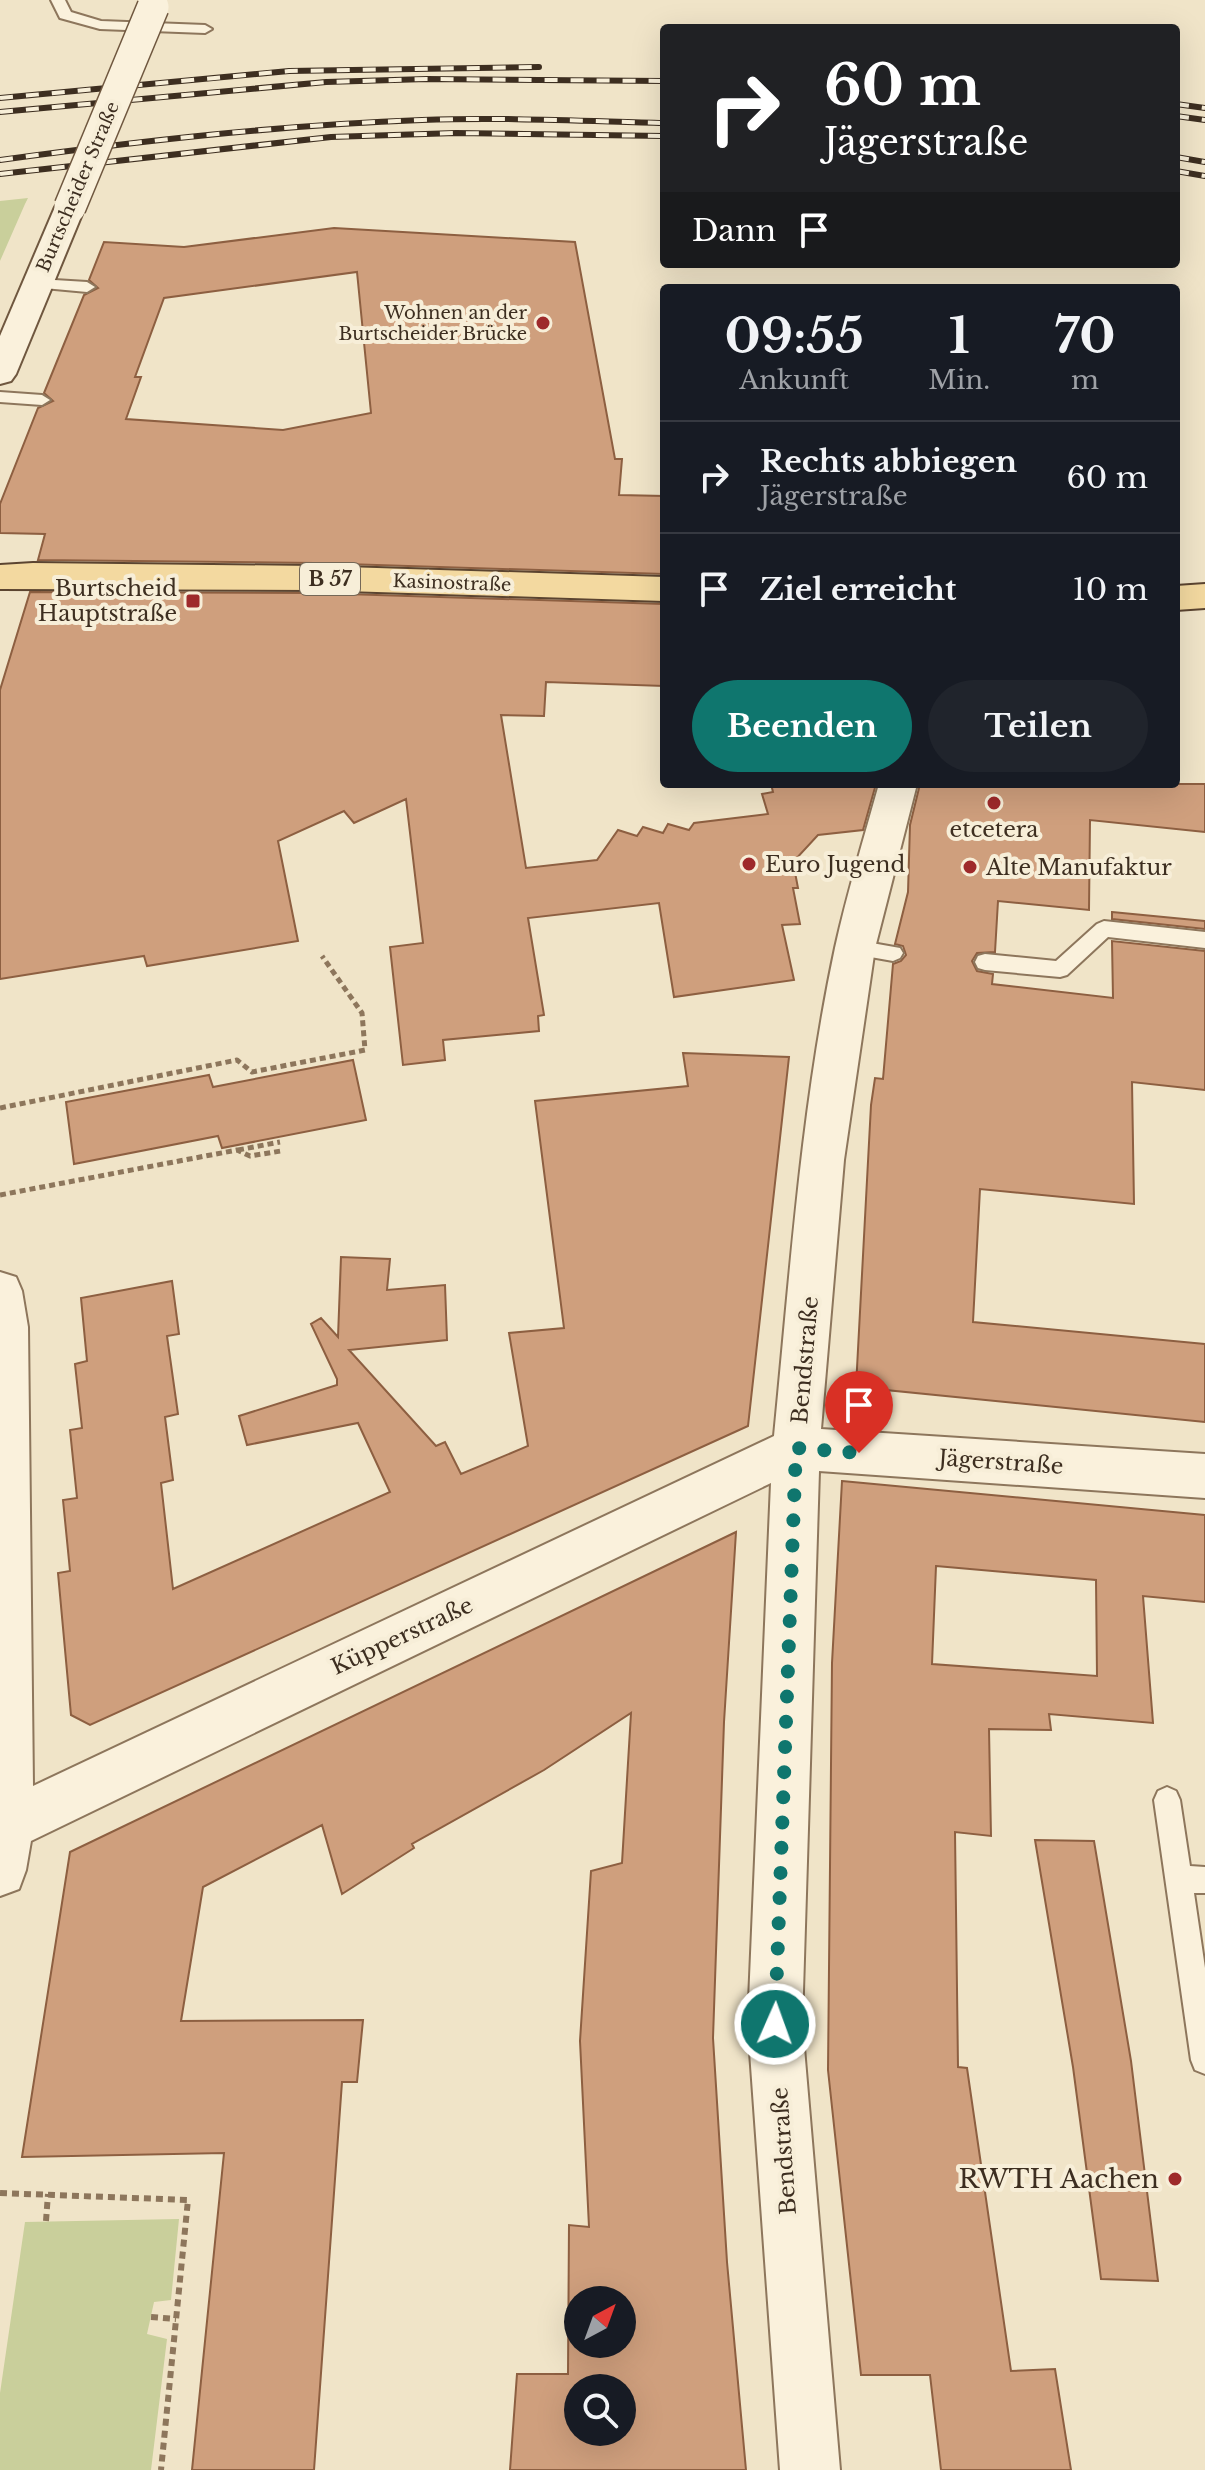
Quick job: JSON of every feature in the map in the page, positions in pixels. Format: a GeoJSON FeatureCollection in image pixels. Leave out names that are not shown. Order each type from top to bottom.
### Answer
{"type":"FeatureCollection","features":[{"type":"Feature","properties":{"kind":"main road","name":"Kasinostraße"},"geometry":{"type":"LineString","coordinates":[[0,577],[314,578],[660,589]]}},
{"type":"Feature","properties":{"kind":"main road"},"geometry":{"type":"LineString","coordinates":[[1180,598],[1205,596]]}},
{"type":"Feature","properties":{"kind":"street","name":"Burtscheider Straße"},"geometry":{"type":"LineString","coordinates":[[0,374],[154,4]]}},
{"type":"Feature","properties":{"kind":"street","name":"Bendstraße"},"geometry":{"type":"LineString","coordinates":[[810,2470],[775,2024],[796,1448],[823,1160],[874,951],[897,788]]}},
{"type":"Feature","properties":{"kind":"street"},"geometry":{"type":"LineString","coordinates":[[0,1291],[5,1343],[3,1847]]}},
{"type":"Feature","properties":{"kind":"street","name":"Jägerstraße"},"geometry":{"type":"LineString","coordinates":[[796,1448],[1205,1476]]}},
{"type":"Feature","properties":{"kind":"street","name":"Küpperstraße"},"geometry":{"type":"LineString","coordinates":[[3,1847],[796,1448]]}},
{"type":"Feature","properties":{"kind":"lane"},"geometry":{"type":"LineString","coordinates":[[58,0],[65,15],[100,25],[205,29]]}},
{"type":"Feature","properties":{"kind":"lane"},"geometry":{"type":"LineString","coordinates":[[38,284],[87,287]]}},
{"type":"Feature","properties":{"kind":"lane"},"geometry":{"type":"LineString","coordinates":[[0,397],[42,400]]}},
{"type":"Feature","properties":{"kind":"lane"},"geometry":{"type":"LineString","coordinates":[[985,962],[1060,969],[1104,929],[1205,940]]}},
{"type":"Feature","properties":{"kind":"lane"},"geometry":{"type":"LineString","coordinates":[[1167,1800],[1192,1879],[1205,2060]]}},
{"type":"Feature","properties":{"kind":"path"},"geometry":{"type":"LineString","coordinates":[[0,1108],[237,1060],[252,1072],[365,1050],[362,1013],[322,956]]}},
{"type":"Feature","properties":{"kind":"path"},"geometry":{"type":"LineString","coordinates":[[0,1195],[280,1142]]}},
{"type":"Feature","properties":{"kind":"path"},"geometry":{"type":"LineString","coordinates":[[237,1150],[250,1156],[281,1151]]}},
{"type":"Feature","properties":{"kind":"path"},"geometry":{"type":"LineString","coordinates":[[0,2193],[188,2200],[161,2470]]}},
{"type":"Feature","properties":{"kind":"path"},"geometry":{"type":"LineString","coordinates":[[46,2221],[48,2194]]}},
{"type":"Feature","properties":{"kind":"path"},"geometry":{"type":"LineString","coordinates":[[151,2317],[176,2319]]}},
{"type":"Feature","properties":{"kind":"green space"},"geometry":{"type":"Polygon","coordinates":[[[28,198],[25,204],[0,261],[0,201],[28,198]]]}},
{"type":"Feature","properties":{"kind":"green space"},"geometry":{"type":"Polygon","coordinates":[[[179,2219],[171,2300],[154,2302],[147,2334],[167,2339],[151,2470],[0,2470],[0,2393],[25,2222],[179,2219]]]}},
{"type":"Feature","properties":{"kind":"building"},"geometry":{"type":"Polygon","coordinates":[[[334,228],[575,242],[615,459],[622,459],[619,495],[660,496],[660,574],[314,563],[38,560],[45,534],[0,533],[0,504],[38,408],[53,401],[44,393],[84,295],[98,288],[89,280],[104,242],[184,247],[334,228]],[[357,272],[164,298],[135,377],[141,377],[126,419],[283,430],[371,413],[357,272]]]}},
{"type":"Feature","properties":{"kind":"building"},"geometry":{"type":"Polygon","coordinates":[[[30,592],[314,593],[660,604],[660,686],[546,682],[544,716],[501,715],[526,868],[597,860],[618,830],[637,836],[643,827],[663,833],[668,824],[689,830],[694,823],[768,814],[762,794],[773,792],[772,788],[875,788],[863,830],[818,835],[793,862],[798,888],[793,888],[800,924],[782,925],[794,980],[674,997],[659,903],[528,918],[544,1015],[538,1016],[539,1031],[443,1040],[445,1060],[403,1065],[390,947],[423,943],[406,799],[354,823],[344,811],[278,841],[298,941],[147,966],[144,956],[0,979],[0,690],[30,592]]]}},
{"type":"Feature","properties":{"kind":"building"},"geometry":{"type":"Polygon","coordinates":[[[1180,784],[1205,784],[1205,832],[1090,820],[1089,910],[998,901],[995,952],[977,953],[972,961],[977,971],[993,974],[992,984],[1113,998],[1112,941],[1205,951],[1205,1090],[1132,1082],[1134,1204],[980,1189],[973,1322],[1205,1344],[1205,1422],[856,1387],[871,1105],[875,1078],[883,1079],[893,964],[906,955],[903,946],[895,944],[908,892],[910,825],[919,788],[1180,788],[1180,784]]]}},
{"type":"Feature","properties":{"kind":"building"},"geometry":{"type":"Polygon","coordinates":[[[1112,912],[1205,921],[1205,929],[1112,919],[1112,912]]]}},
{"type":"Feature","properties":{"kind":"building"},"geometry":{"type":"Polygon","coordinates":[[[683,1053],[789,1057],[748,1426],[90,1725],[71,1715],[58,1573],[70,1571],[63,1500],[77,1498],[70,1430],[82,1428],[75,1364],[87,1361],[81,1298],[172,1281],[179,1334],[167,1336],[178,1414],[165,1417],[173,1480],[161,1483],[173,1589],[390,1492],[358,1423],[247,1445],[239,1416],[337,1385],[311,1324],[321,1318],[338,1337],[341,1257],[390,1259],[387,1290],[445,1285],[447,1340],[349,1350],[436,1446],[445,1442],[461,1474],[528,1446],[509,1333],[564,1328],[535,1101],[688,1086],[683,1053]]]}},
{"type":"Feature","properties":{"kind":"building"},"geometry":{"type":"Polygon","coordinates":[[[353,1060],[366,1120],[222,1148],[218,1136],[74,1164],[66,1102],[209,1075],[213,1087],[353,1060]]]}},
{"type":"Feature","properties":{"kind":"building"},"geometry":{"type":"Polygon","coordinates":[[[842,1481],[1205,1515],[1205,1602],[1143,1596],[1153,1723],[1049,1714],[1051,1730],[989,1729],[991,1836],[955,1832],[958,2067],[967,2068],[1011,2371],[1055,2369],[1071,2470],[941,2470],[930,2375],[861,2375],[828,2070],[832,1663],[842,1481]],[[936,1566],[932,1664],[1097,1676],[1096,1580],[936,1566]]]}},
{"type":"Feature","properties":{"kind":"building"},"geometry":{"type":"Polygon","coordinates":[[[736,1532],[724,1722],[713,2038],[727,2262],[746,2470],[510,2470],[517,2374],[564,2374],[564,2446],[636,2446],[636,2374],[568,2374],[568,2358],[636,2358],[636,2286],[569,2286],[569,2225],[589,2227],[580,2041],[591,1871],[622,1863],[631,1713],[544,1770],[412,1844],[414,1848],[342,1894],[322,1825],[203,1887],[181,2021],[363,2020],[357,2082],[342,2082],[314,2470],[192,2470],[224,2153],[22,2157],[70,1852],[736,1532]]]}},
{"type":"Feature","properties":{"kind":"building"},"geometry":{"type":"Polygon","coordinates":[[[1035,1840],[1094,1841],[1131,2061],[1158,2281],[1101,2279],[1073,2067],[1035,1840]]]}},
{"type":"Feature","properties":{"kind":"railway"},"geometry":{"type":"LineString","coordinates":[[0,98],[289,71],[539,67]]}},
{"type":"Feature","properties":{"kind":"railway"},"geometry":{"type":"LineString","coordinates":[[0,112],[326,82],[427,79],[660,81]]}},
{"type":"Feature","properties":{"kind":"railway"},"geometry":{"type":"LineString","coordinates":[[1180,105],[1205,108]]}},
{"type":"Feature","properties":{"kind":"railway"},"geometry":{"type":"LineString","coordinates":[[1180,117],[1205,120]]}},
{"type":"Feature","properties":{"kind":"railway"},"geometry":{"type":"LineString","coordinates":[[0,160],[210,135],[369,122],[483,119],[660,123]]}},
{"type":"Feature","properties":{"kind":"railway"},"geometry":{"type":"LineString","coordinates":[[0,174],[331,137],[456,133],[660,136]]}},
{"type":"Feature","properties":{"kind":"railway"},"geometry":{"type":"LineString","coordinates":[[1180,158],[1205,162]]}},
{"type":"Feature","properties":{"kind":"railway"},"geometry":{"type":"LineString","coordinates":[[1180,172],[1205,176]]}},
{"type":"Feature","properties":{"kind":"place","name":"Wohnen an der Burtscheider Brücke"},"geometry":{"type":"Point","coordinates":[543,323]}},
{"type":"Feature","properties":{"kind":"place","name":"Burtscheid Hauptstraße"},"geometry":{"type":"Point","coordinates":[193,601]}},
{"type":"Feature","properties":{"kind":"place","name":"etcetera"},"geometry":{"type":"Point","coordinates":[994,803]}},
{"type":"Feature","properties":{"kind":"place","name":"Euro Jugend"},"geometry":{"type":"Point","coordinates":[749,864]}},
{"type":"Feature","properties":{"kind":"place","name":"Alte Manufaktur"},"geometry":{"type":"Point","coordinates":[970,867]}},
{"type":"Feature","properties":{"kind":"place","name":"RWTH Aachen"},"geometry":{"type":"Point","coordinates":[1175,2179]}},
{"type":"Feature","properties":{"kind":"route"},"geometry":{"type":"LineString","coordinates":[[775,2024],[796,1448],[859,1453]]}}]}
